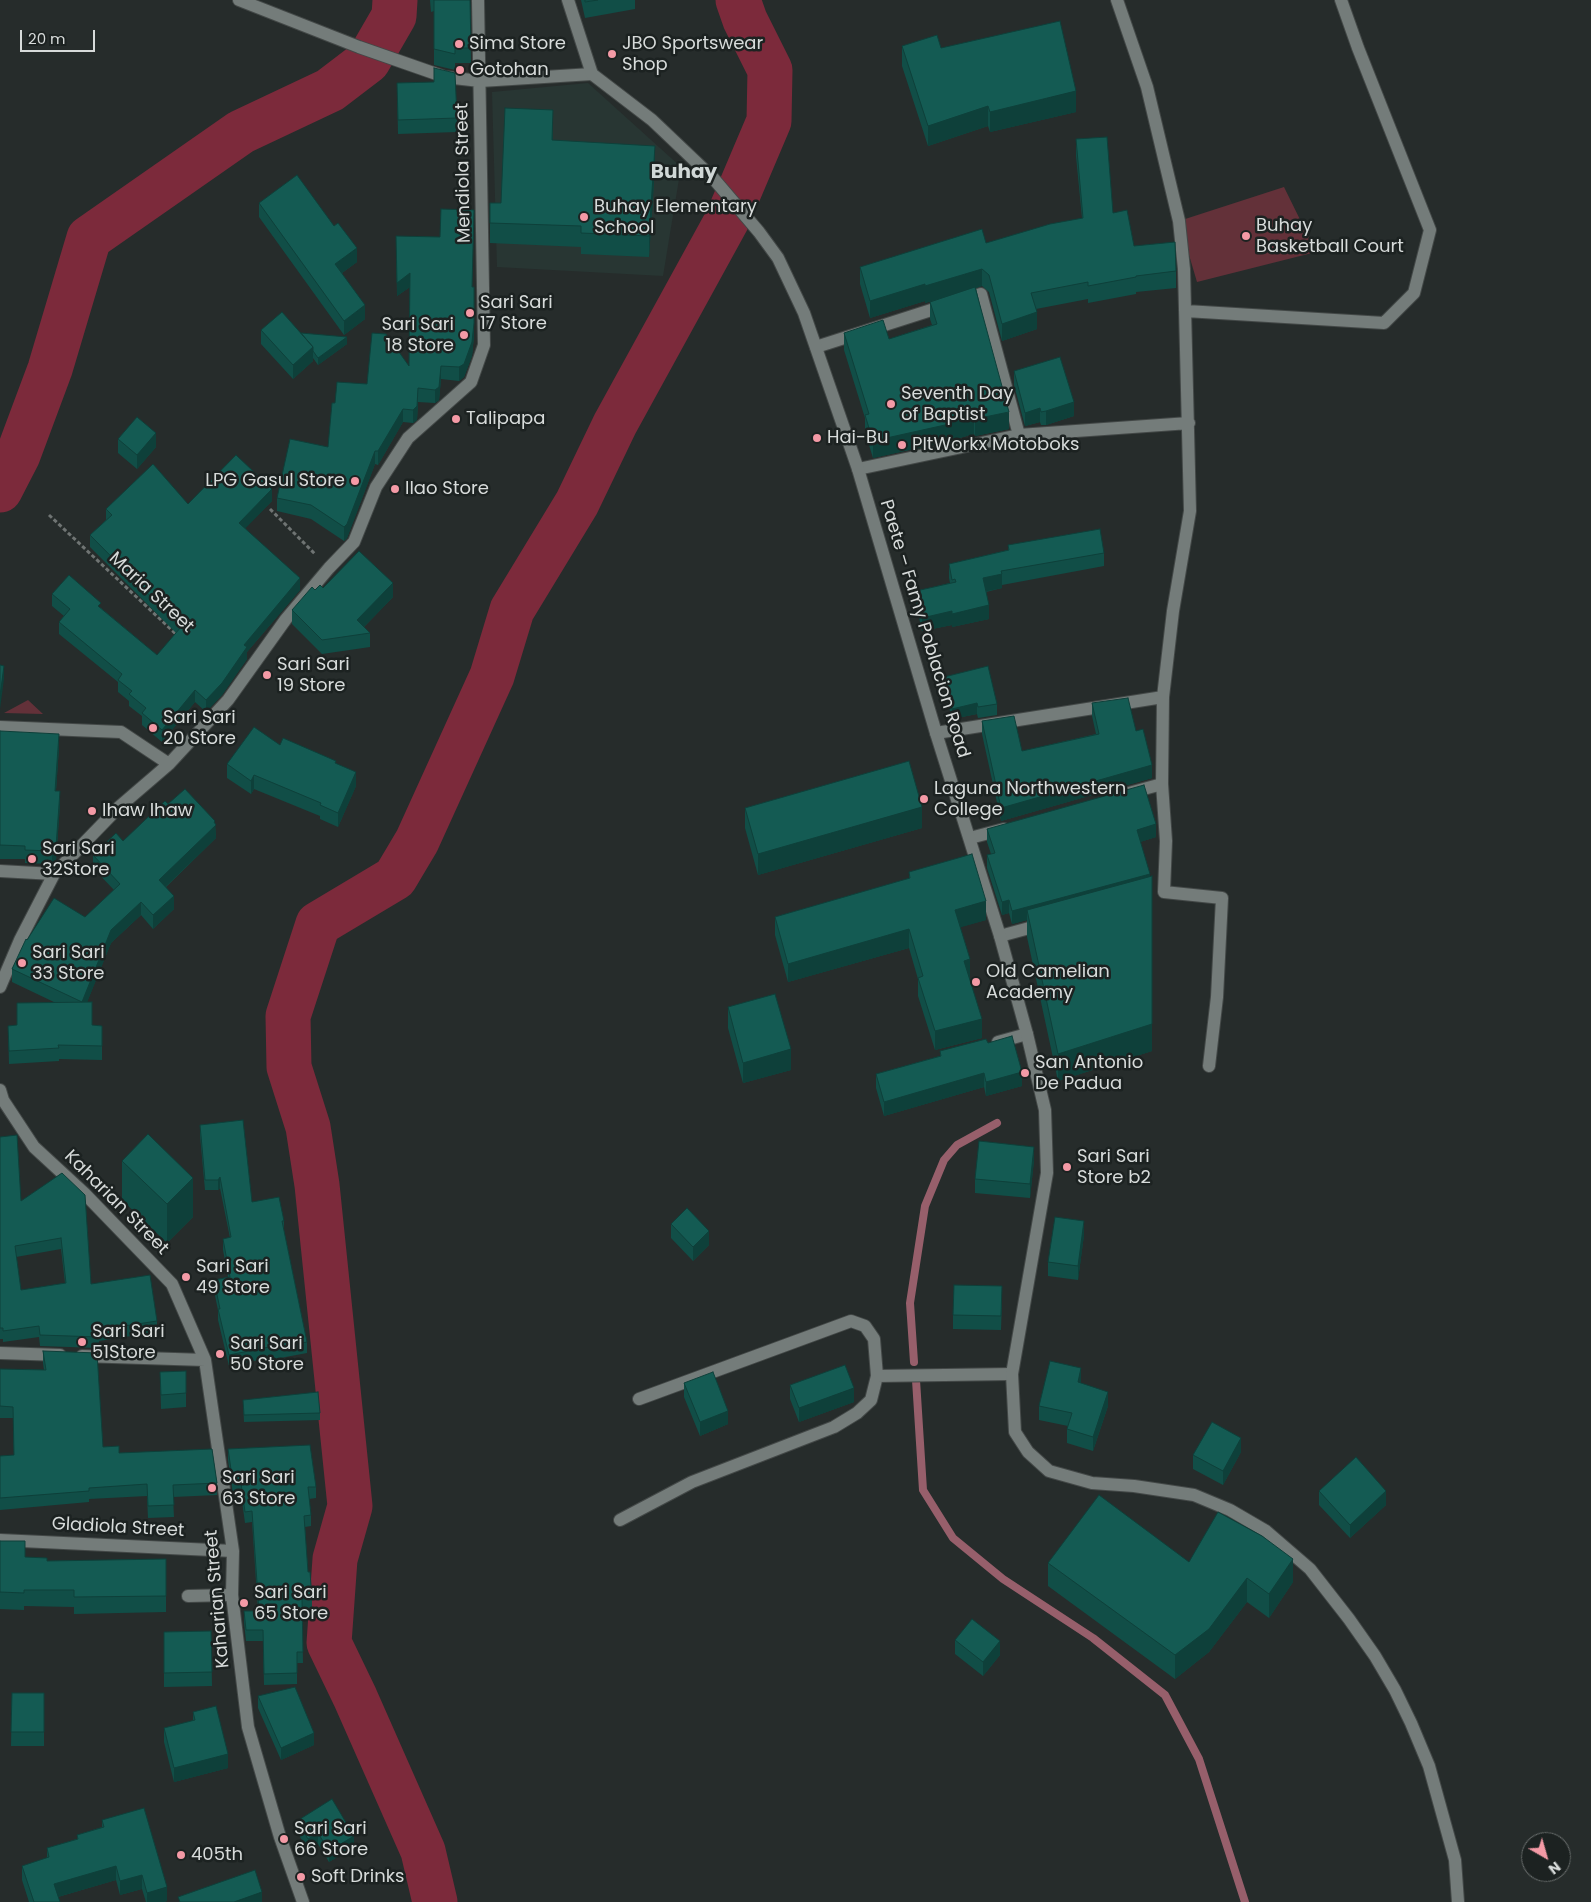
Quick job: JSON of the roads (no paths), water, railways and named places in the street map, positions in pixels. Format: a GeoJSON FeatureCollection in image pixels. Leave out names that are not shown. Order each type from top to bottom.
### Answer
{"type":"FeatureCollection","features":[{"type":"Feature","properties":{"kind":"street"},"geometry":{"type":"LineString","coordinates":[[239,0],[359,47],[432,73],[445,77],[480,81],[592,74],[568,0]]}},
{"type":"Feature","properties":{"kind":"street","name":"Mendiola Street"},"geometry":{"type":"LineString","coordinates":[[169,764],[228,700],[286,619],[329,568],[354,542],[376,486],[408,438],[471,382],[484,345],[478,0]]}},
{"type":"Feature","properties":{"kind":"street"},"geometry":{"type":"LineString","coordinates":[[1117,0],[1147,87],[1179,221],[1184,269],[1190,511],[1173,611],[1163,697],[1162,784],[1166,841],[1160,893],[1222,898],[1217,997],[1209,1066]]}},
{"type":"Feature","properties":{"kind":"street"},"geometry":{"type":"LineString","coordinates":[[1186,311],[1384,323],[1414,293],[1430,230],[1361,57],[1341,0]]}},
{"type":"Feature","properties":{"kind":"street","name":"Paete – Famy Poblacion Road"},"geometry":{"type":"LineString","coordinates":[[592,74],[652,120],[713,178],[759,232],[778,258],[804,313],[858,469],[936,733],[1000,936],[1027,1034],[1045,1110],[1047,1173],[1012,1374],[1015,1432],[1028,1452],[1049,1471],[1092,1483],[1134,1486],[1194,1495],[1230,1510],[1266,1531],[1310,1569],[1375,1656],[1412,1723],[1429,1766],[1455,1860],[1458,1902]]}},
{"type":"Feature","properties":{"kind":"street"},"geometry":{"type":"LineString","coordinates":[[816,347],[981,294],[1019,435]]}},
{"type":"Feature","properties":{"kind":"street"},"geometry":{"type":"LineString","coordinates":[[858,469],[1019,435],[1189,422]]}},
{"type":"Feature","properties":{"kind":"street"},"geometry":{"type":"LineString","coordinates":[[936,733],[1163,697]]}},
{"type":"Feature","properties":{"kind":"street"},"geometry":{"type":"LineString","coordinates":[[0,728],[121,732],[169,764],[119,807],[54,874],[20,940],[0,987]]}},
{"type":"Feature","properties":{"kind":"street"},"geometry":{"type":"LineString","coordinates":[[1117,797],[1162,784]]}},
{"type":"Feature","properties":{"kind":"street"},"geometry":{"type":"LineString","coordinates":[[970,838],[1016,826]]}},
{"type":"Feature","properties":{"kind":"street"},"geometry":{"type":"LineString","coordinates":[[0,871],[54,874]]}},
{"type":"Feature","properties":{"kind":"street"},"geometry":{"type":"LineString","coordinates":[[1000,936],[1055,921]]}},
{"type":"Feature","properties":{"kind":"street"},"geometry":{"type":"LineString","coordinates":[[989,1044],[1027,1034]]}},
{"type":"Feature","properties":{"kind":"street","name":"Kaharian Street"},"geometry":{"type":"LineString","coordinates":[[0,1090],[3,1100],[34,1147],[85,1194],[172,1284],[205,1360],[233,1551],[232,1595],[248,1727],[280,1837],[303,1902]]}},
{"type":"Feature","properties":{"kind":"street"},"geometry":{"type":"LineString","coordinates":[[620,1520],[692,1482],[834,1428],[858,1413],[871,1400],[877,1376],[874,1339],[865,1326],[851,1321],[639,1399]]}},
{"type":"Feature","properties":{"kind":"street"},"geometry":{"type":"LineString","coordinates":[[0,1354],[205,1360]]}},
{"type":"Feature","properties":{"kind":"street"},"geometry":{"type":"LineString","coordinates":[[877,1376],[1012,1374]]}},
{"type":"Feature","properties":{"kind":"street","name":"Gladiola Street"},"geometry":{"type":"LineString","coordinates":[[0,1540],[233,1551]]}},
{"type":"Feature","properties":{"kind":"street"},"geometry":{"type":"LineString","coordinates":[[188,1596],[232,1595]]}},
{"type":"Feature","properties":{"kind":"waterway"},"geometry":{"type":"LineString","coordinates":[[0,490],[18,455],[50,369],[89,238],[241,132],[330,90],[368,61],[394,16],[395,0]]}},
{"type":"Feature","properties":{"kind":"waterway"},"geometry":{"type":"LineString","coordinates":[[435,1902],[423,1851],[329,1643],[335,1559],[350,1506],[317,1185],[308,1127],[289,1067],[288,1016],[318,924],[395,878],[417,841],[492,676],[512,610],[577,503],[615,424],[727,220],[769,121],[770,70],[745,20],[738,0]]}},
{"type":"Feature","properties":{"kind":"waterway"},"geometry":{"type":"LineString","coordinates":[[914,1362],[910,1303],[925,1206],[944,1160],[957,1145],[997,1123]]}},
{"type":"Feature","properties":{"kind":"waterway"},"geometry":{"type":"LineString","coordinates":[[916,1380],[923,1490],[953,1538],[1003,1579],[1093,1638],[1165,1695],[1199,1759],[1245,1902]]}},
{"type":"Feature","properties":{"kind":"place","name":"Sima Store"},"geometry":{"type":"Point","coordinates":[459,44]}},
{"type":"Feature","properties":{"kind":"place","name":"JBO Sportswear Shop"},"geometry":{"type":"Point","coordinates":[612,54]}},
{"type":"Feature","properties":{"kind":"place","name":"Gotohan"},"geometry":{"type":"Point","coordinates":[460,70]}},
{"type":"Feature","properties":{"kind":"place","name":"Buhay Elementary School"},"geometry":{"type":"Point","coordinates":[584,217]}},
{"type":"Feature","properties":{"kind":"place","name":"Buhay Basketball Court"},"geometry":{"type":"Point","coordinates":[1246,236]}},
{"type":"Feature","properties":{"kind":"place","name":"Sari Sari 17 Store"},"geometry":{"type":"Point","coordinates":[470,313]}},
{"type":"Feature","properties":{"kind":"place","name":"Sari Sari 18 Store"},"geometry":{"type":"Point","coordinates":[464,335]}},
{"type":"Feature","properties":{"kind":"place","name":"Seventh Day of Baptist"},"geometry":{"type":"Point","coordinates":[891,404]}},
{"type":"Feature","properties":{"kind":"place","name":"Talipapa"},"geometry":{"type":"Point","coordinates":[456,419]}},
{"type":"Feature","properties":{"kind":"place","name":"Hai-Bu"},"geometry":{"type":"Point","coordinates":[817,438]}},
{"type":"Feature","properties":{"kind":"place","name":"PItWorkx Motoboks"},"geometry":{"type":"Point","coordinates":[902,445]}},
{"type":"Feature","properties":{"kind":"place","name":"LPG Gasul Store"},"geometry":{"type":"Point","coordinates":[355,481]}},
{"type":"Feature","properties":{"kind":"place","name":"Ilao Store"},"geometry":{"type":"Point","coordinates":[395,489]}},
{"type":"Feature","properties":{"kind":"place","name":"Sari Sari 19 Store"},"geometry":{"type":"Point","coordinates":[267,675]}},
{"type":"Feature","properties":{"kind":"place","name":"Sari Sari 20 Store"},"geometry":{"type":"Point","coordinates":[153,728]}},
{"type":"Feature","properties":{"kind":"place","name":"Laguna Northwestern College"},"geometry":{"type":"Point","coordinates":[924,799]}},
{"type":"Feature","properties":{"kind":"place","name":"Ihaw Ihaw"},"geometry":{"type":"Point","coordinates":[92,811]}},
{"type":"Feature","properties":{"kind":"place","name":"Sari Sari 32Store"},"geometry":{"type":"Point","coordinates":[32,859]}},
{"type":"Feature","properties":{"kind":"place","name":"Sari Sari 33 Store"},"geometry":{"type":"Point","coordinates":[22,963]}},
{"type":"Feature","properties":{"kind":"place","name":"Old Camelian Academy"},"geometry":{"type":"Point","coordinates":[976,982]}},
{"type":"Feature","properties":{"kind":"place","name":"San Antonio De Padua"},"geometry":{"type":"Point","coordinates":[1025,1073]}},
{"type":"Feature","properties":{"kind":"place","name":"Sari Sari Store b2"},"geometry":{"type":"Point","coordinates":[1067,1167]}},
{"type":"Feature","properties":{"kind":"place","name":"Sari Sari 49 Store"},"geometry":{"type":"Point","coordinates":[186,1277]}},
{"type":"Feature","properties":{"kind":"place","name":"Sari Sari 51Store"},"geometry":{"type":"Point","coordinates":[82,1342]}},
{"type":"Feature","properties":{"kind":"place","name":"Sari Sari 50 Store"},"geometry":{"type":"Point","coordinates":[220,1354]}},
{"type":"Feature","properties":{"kind":"place","name":"Sari Sari 63 Store"},"geometry":{"type":"Point","coordinates":[212,1488]}},
{"type":"Feature","properties":{"kind":"place","name":"Sari Sari 65 Store"},"geometry":{"type":"Point","coordinates":[244,1603]}},
{"type":"Feature","properties":{"kind":"place","name":"Sari Sari 66 Store"},"geometry":{"type":"Point","coordinates":[284,1839]}},
{"type":"Feature","properties":{"kind":"place","name":"405th"},"geometry":{"type":"Point","coordinates":[181,1855]}},
{"type":"Feature","properties":{"kind":"place","name":"Soft Drinks"},"geometry":{"type":"Point","coordinates":[301,1877]}},
{"type":"Feature","properties":{"kind":"district","name":"Buhay"},"geometry":{"type":"Point","coordinates":[684,173]}}]}
